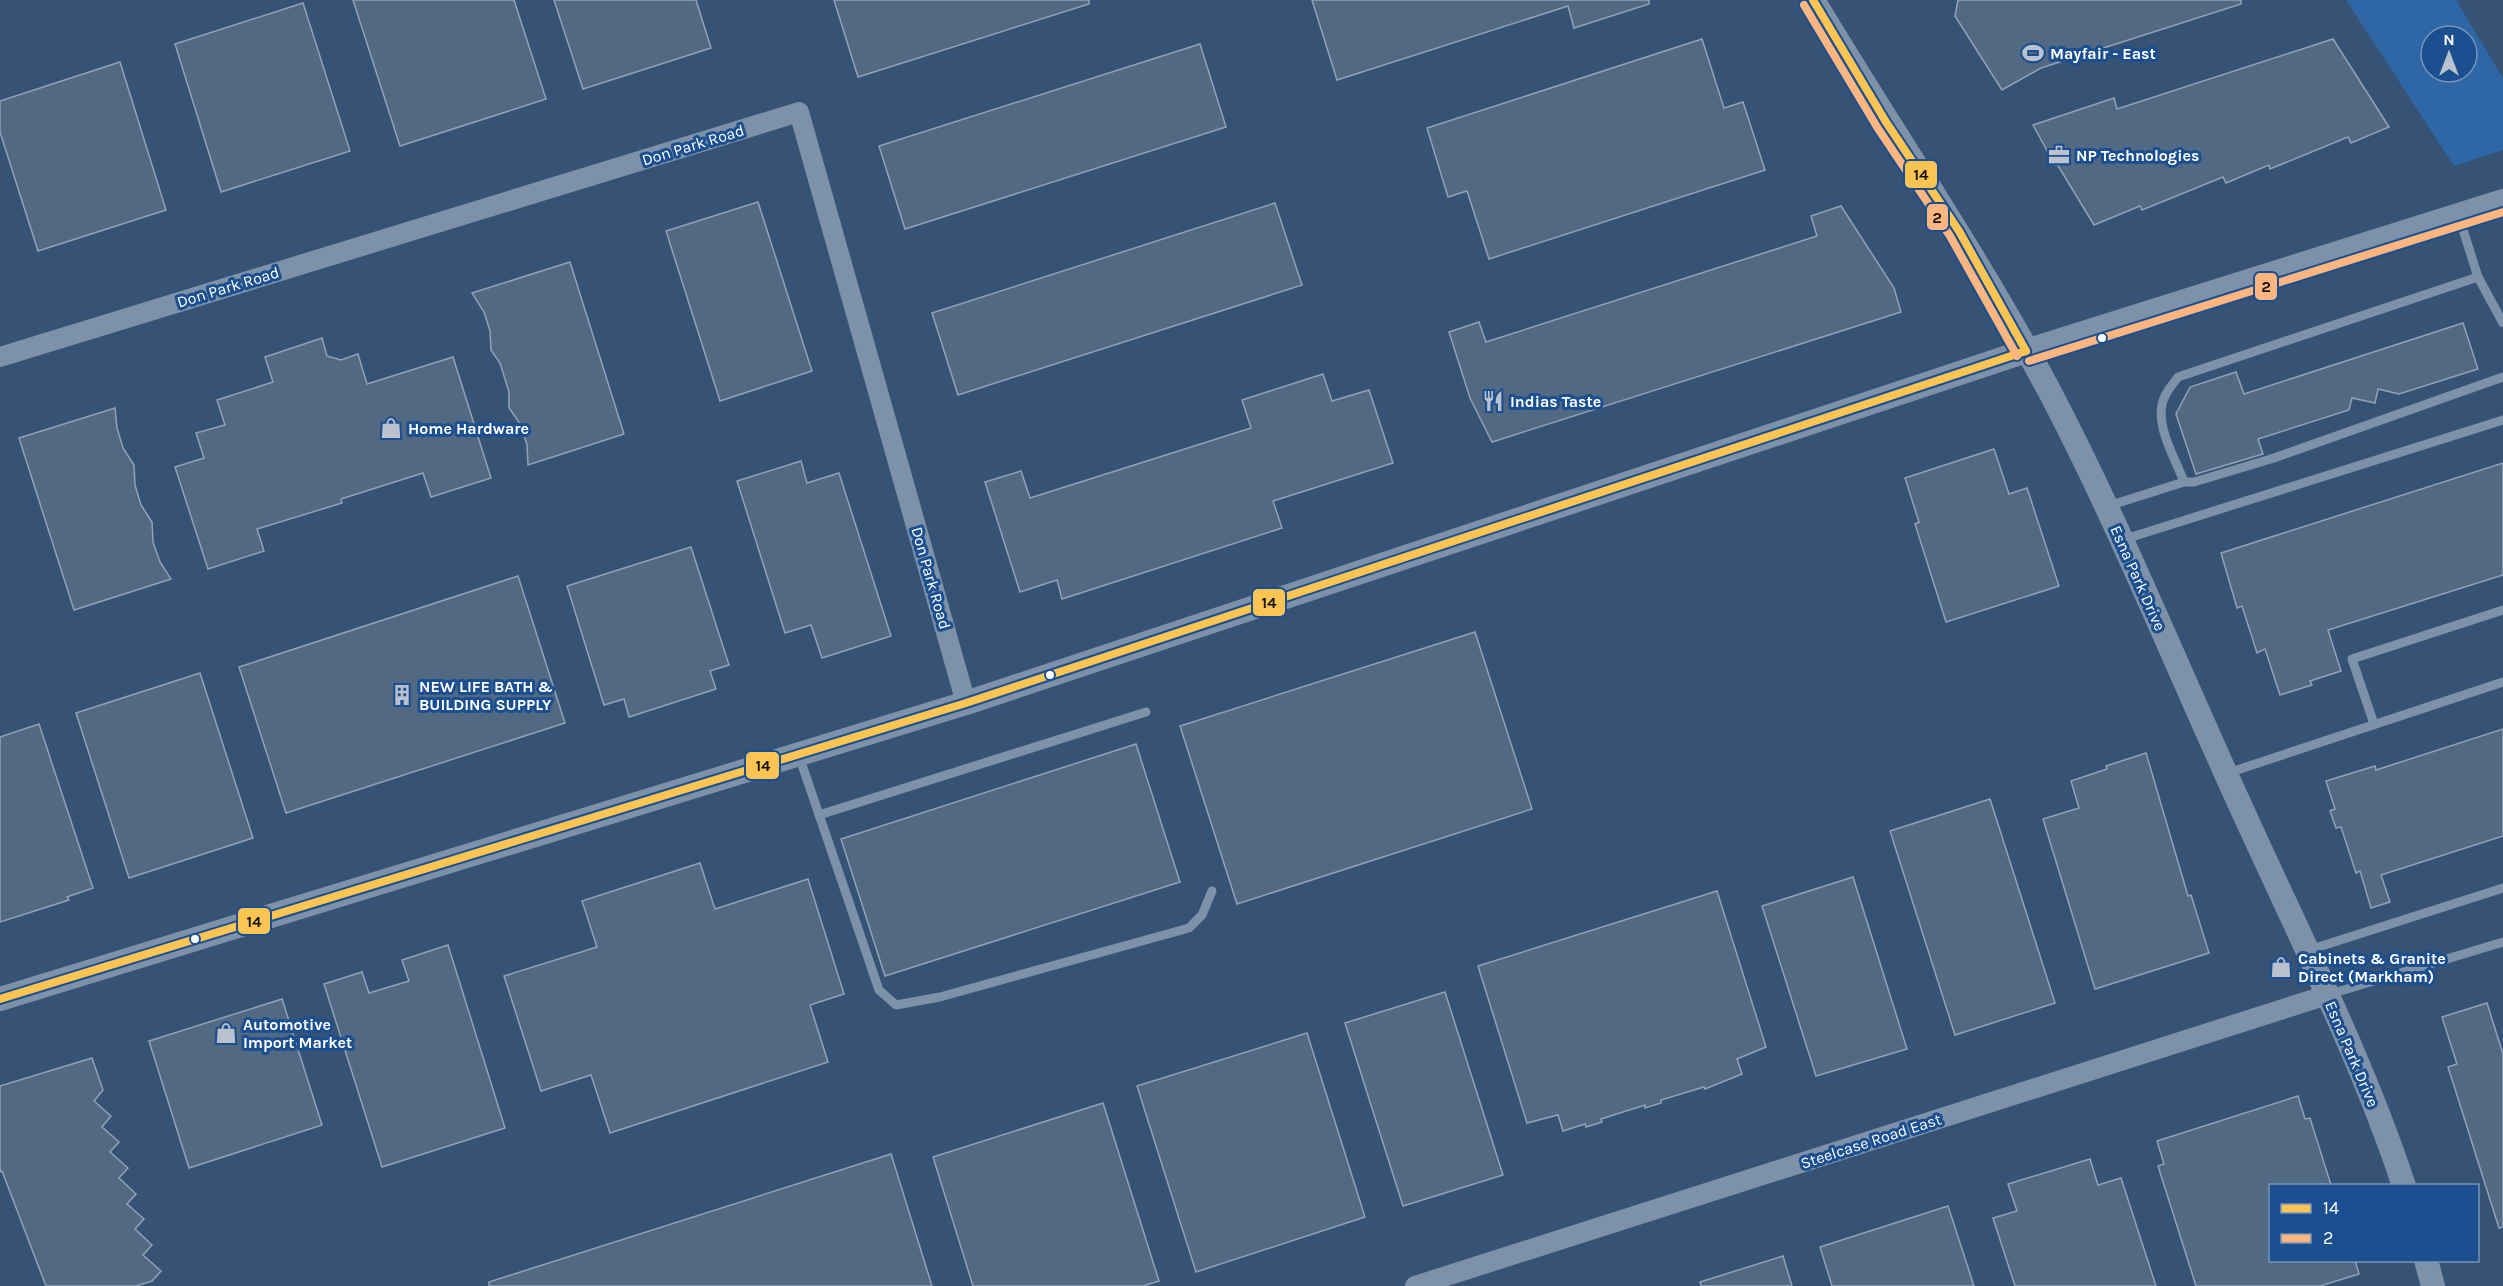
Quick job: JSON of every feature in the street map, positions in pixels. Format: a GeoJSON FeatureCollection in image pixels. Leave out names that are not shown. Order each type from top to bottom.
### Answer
{"type":"FeatureCollection","features":[{"type":"Feature","properties":{"kind":"street","name":"Esna Park Drive"},"geometry":{"type":"LineString","coordinates":[[1813,0],[1886,122],[1959,231],[2051,395],[2121,541],[2327,995],[2370,1092],[2404,1184]]}},
{"type":"Feature","properties":{"kind":"street","name":"Don Park Road"},"geometry":{"type":"LineString","coordinates":[[0,357],[798,112],[966,703]]}},
{"type":"Feature","properties":{"kind":"street"},"geometry":{"type":"LineString","coordinates":[[0,999],[966,703],[2026,351],[2503,201]]}},
{"type":"Feature","properties":{"kind":"street","name":"Steelcase Road East"},"geometry":{"type":"LineString","coordinates":[[1415,1286],[2327,995]]}},
{"type":"Feature","properties":{"kind":"street"},"geometry":{"type":"LineString","coordinates":[[2427,1262],[2433,1286]]}},
{"type":"Feature","properties":{"kind":"lane"},"geometry":{"type":"LineString","coordinates":[[2458,215],[2478,277],[2503,323]]}},
{"type":"Feature","properties":{"kind":"lane"},"geometry":{"type":"LineString","coordinates":[[2184,482],[2163,427],[2160,411],[2165,396],[2178,377],[2478,277]]}},
{"type":"Feature","properties":{"kind":"lane"},"geometry":{"type":"LineString","coordinates":[[2105,507],[2184,482],[2194,482],[2274,458],[2503,377]]}},
{"type":"Feature","properties":{"kind":"lane"},"geometry":{"type":"LineString","coordinates":[[2121,541],[2503,420]]}},
{"type":"Feature","properties":{"kind":"lane"},"geometry":{"type":"LineString","coordinates":[[2373,724],[2352,659],[2503,610]]}},
{"type":"Feature","properties":{"kind":"lane"},"geometry":{"type":"LineString","coordinates":[[2226,774],[2503,682]]}},
{"type":"Feature","properties":{"kind":"lane"},"geometry":{"type":"LineString","coordinates":[[819,815],[1146,712]]}},
{"type":"Feature","properties":{"kind":"lane"},"geometry":{"type":"LineString","coordinates":[[799,756],[879,990],[896,1005],[940,997],[1188,928],[1203,915],[1212,891]]}},
{"type":"Feature","properties":{"kind":"lane"},"geometry":{"type":"LineString","coordinates":[[2307,951],[2503,888]]}},
{"type":"Feature","properties":{"kind":"lane"},"geometry":{"type":"LineString","coordinates":[[2327,995],[2503,942]]}},
{"type":"Feature","properties":{"kind":"shaded area"},"geometry":{"type":"Polygon","coordinates":[[[2346,0],[2456,0],[2470,24],[2419,24],[2419,84],[2479,84],[2479,38],[2503,78],[2503,150],[2454,166],[2346,0]]]}},
{"type":"Feature","properties":{"kind":"building"},"geometry":{"type":"Polygon","coordinates":[[[353,0],[514,0],[546,99],[400,146],[353,0]]]}},
{"type":"Feature","properties":{"kind":"building"},"geometry":{"type":"Polygon","coordinates":[[[554,0],[696,0],[711,48],[583,89],[554,0]]]}},
{"type":"Feature","properties":{"kind":"building"},"geometry":{"type":"Polygon","coordinates":[[[834,0],[1089,0],[1089,4],[858,77],[834,0]]]}},
{"type":"Feature","properties":{"kind":"building"},"geometry":{"type":"Polygon","coordinates":[[[1312,0],[1649,0],[1649,4],[1574,28],[1568,6],[1337,80],[1312,0]]]}},
{"type":"Feature","properties":{"kind":"building","name":"Mayfair - East"},"geometry":{"type":"Polygon","coordinates":[[[1958,0],[2241,0],[2241,4],[2041,68],[2002,90],[1955,16],[1958,0]]]}},
{"type":"Feature","properties":{"kind":"building"},"geometry":{"type":"Polygon","coordinates":[[[303,3],[350,151],[221,192],[175,44],[303,3]]]}},
{"type":"Feature","properties":{"kind":"building"},"geometry":{"type":"Polygon","coordinates":[[[1702,39],[1724,108],[1743,102],[1765,170],[1489,259],[1467,191],[1448,197],[1427,128],[1702,39]]]}},
{"type":"Feature","properties":{"kind":"building"},"geometry":{"type":"Polygon","coordinates":[[[2333,39],[2389,127],[2351,143],[2348,137],[2270,169],[2269,165],[2226,183],[2223,177],[2142,210],[2140,206],[2094,225],[2057,164],[2055,165],[2033,125],[2114,98],[2117,109],[2333,39]]]}},
{"type":"Feature","properties":{"kind":"building"},"geometry":{"type":"Polygon","coordinates":[[[1200,44],[1226,127],[905,229],[879,146],[1200,44]]]}},
{"type":"Feature","properties":{"kind":"building"},"geometry":{"type":"Polygon","coordinates":[[[120,62],[166,210],[38,251],[0,132],[0,101],[120,62]]]}},
{"type":"Feature","properties":{"kind":"building"},"geometry":{"type":"Polygon","coordinates":[[[758,202],[812,371],[720,401],[666,231],[758,202]]]}},
{"type":"Feature","properties":{"kind":"building"},"geometry":{"type":"Polygon","coordinates":[[[1275,203],[1302,285],[958,395],[932,313],[1275,203]]]}},
{"type":"Feature","properties":{"kind":"building"},"geometry":{"type":"Polygon","coordinates":[[[1841,206],[1894,288],[1901,312],[1492,442],[1470,398],[1449,332],[1479,322],[1486,342],[1817,236],[1811,216],[1841,206]]]}},
{"type":"Feature","properties":{"kind":"building"},"geometry":{"type":"Polygon","coordinates":[[[570,262],[624,434],[528,465],[527,445],[521,425],[509,408],[509,392],[500,363],[491,350],[490,331],[484,312],[472,293],[570,262]]]}},
{"type":"Feature","properties":{"kind":"building"},"geometry":{"type":"Polygon","coordinates":[[[2463,323],[2478,369],[2399,394],[2378,389],[2375,403],[2352,398],[2349,410],[2258,439],[2263,454],[2196,474],[2176,414],[2190,387],[2236,372],[2244,394],[2463,323]]]}},
{"type":"Feature","properties":{"kind":"building"},"geometry":{"type":"Polygon","coordinates":[[[322,338],[327,356],[341,360],[358,354],[367,384],[453,357],[491,478],[431,497],[423,473],[341,499],[342,503],[257,529],[264,551],[208,569],[175,467],[204,458],[196,433],[225,425],[217,400],[273,382],[265,357],[322,338]]]}},
{"type":"Feature","properties":{"kind":"building"},"geometry":{"type":"Polygon","coordinates":[[[1323,374],[1332,401],[1369,390],[1393,463],[1273,501],[1282,528],[1062,599],[1057,580],[1020,592],[985,482],[1021,471],[1030,498],[1251,428],[1242,400],[1323,374]]]}},
{"type":"Feature","properties":{"kind":"building"},"geometry":{"type":"Polygon","coordinates":[[[115,408],[117,428],[123,448],[134,465],[135,485],[141,505],[152,522],[153,542],[160,562],[171,579],[74,610],[19,438],[115,408]]]}},
{"type":"Feature","properties":{"kind":"building"},"geometry":{"type":"Polygon","coordinates":[[[1994,449],[2009,494],[2027,488],[2059,586],[1946,622],[1915,524],[1919,522],[1905,478],[1994,449]]]}},
{"type":"Feature","properties":{"kind":"building"},"geometry":{"type":"Polygon","coordinates":[[[801,461],[807,483],[839,473],[891,636],[822,658],[811,625],[785,633],[737,481],[801,461]]]}},
{"type":"Feature","properties":{"kind":"building"},"geometry":{"type":"Polygon","coordinates":[[[2503,463],[2503,575],[2328,630],[2341,671],[2310,681],[2312,685],[2280,695],[2265,649],[2257,653],[2242,606],[2237,608],[2221,553],[2503,463]]]}},
{"type":"Feature","properties":{"kind":"building"},"geometry":{"type":"Polygon","coordinates":[[[691,547],[729,665],[710,671],[716,689],[629,717],[624,699],[604,705],[567,586],[691,547]]]}},
{"type":"Feature","properties":{"kind":"building","name":"NEW LIFE BATH & BUILDING SUPPLY"},"geometry":{"type":"Polygon","coordinates":[[[518,576],[565,723],[286,813],[239,667],[518,576]]]}},
{"type":"Feature","properties":{"kind":"building"},"geometry":{"type":"Polygon","coordinates":[[[1475,632],[1532,809],[1237,904],[1180,726],[1475,632]]]}},
{"type":"Feature","properties":{"kind":"building"},"geometry":{"type":"Polygon","coordinates":[[[200,673],[253,838],[129,878],[76,713],[200,673]]]}},
{"type":"Feature","properties":{"kind":"building"},"geometry":{"type":"Polygon","coordinates":[[[39,724],[93,888],[67,897],[69,900],[0,922],[0,737],[39,724]]]}},
{"type":"Feature","properties":{"kind":"building"},"geometry":{"type":"Polygon","coordinates":[[[2503,729],[2503,836],[2381,875],[2390,902],[2371,908],[2360,871],[2356,873],[2341,827],[2336,828],[2330,811],[2335,809],[2326,781],[2375,766],[2376,770],[2503,729]]]}},
{"type":"Feature","properties":{"kind":"building"},"geometry":{"type":"Polygon","coordinates":[[[1136,744],[1180,882],[885,976],[841,839],[1136,744]]]}},
{"type":"Feature","properties":{"kind":"building"},"geometry":{"type":"Polygon","coordinates":[[[2146,753],[2188,896],[2191,895],[2209,953],[2095,989],[2043,819],[2079,808],[2071,781],[2107,769],[2106,766],[2146,753]]]}},
{"type":"Feature","properties":{"kind":"building"},"geometry":{"type":"Polygon","coordinates":[[[1990,799],[2055,1003],[1955,1035],[1890,831],[1990,799]]]}},
{"type":"Feature","properties":{"kind":"building"},"geometry":{"type":"Polygon","coordinates":[[[700,863],[715,909],[808,879],[844,994],[810,1005],[828,1062],[610,1133],[591,1075],[541,1091],[504,976],[597,947],[582,901],[700,863]]]}},
{"type":"Feature","properties":{"kind":"building"},"geometry":{"type":"Polygon","coordinates":[[[1853,877],[1907,1049],[1816,1076],[1762,906],[1853,877]]]}},
{"type":"Feature","properties":{"kind":"building"},"geometry":{"type":"Polygon","coordinates":[[[1717,891],[1766,1047],[1737,1059],[1742,1074],[1705,1089],[1704,1087],[1661,1100],[1661,1103],[1645,1108],[1645,1105],[1601,1119],[1602,1122],[1586,1127],[1585,1124],[1563,1131],[1558,1115],[1527,1123],[1478,966],[1717,891]]]}},
{"type":"Feature","properties":{"kind":"building"},"geometry":{"type":"Polygon","coordinates":[[[448,945],[505,1128],[382,1167],[324,984],[362,972],[369,993],[409,981],[402,960],[448,945]]]}},
{"type":"Feature","properties":{"kind":"building"},"geometry":{"type":"Polygon","coordinates":[[[1445,992],[1503,1175],[1403,1206],[1345,1023],[1445,992]]]}},
{"type":"Feature","properties":{"kind":"building"},"geometry":{"type":"Polygon","coordinates":[[[282,999],[322,1125],[189,1168],[149,1041],[282,999]]]}},
{"type":"Feature","properties":{"kind":"building"},"geometry":{"type":"Polygon","coordinates":[[[2487,1003],[2503,1054],[2503,1227],[2499,1228],[2448,1067],[2457,1064],[2442,1017],[2487,1003]]]}},
{"type":"Feature","properties":{"kind":"building"},"geometry":{"type":"Polygon","coordinates":[[[1307,1033],[1365,1217],[1196,1272],[1137,1086],[1307,1033]]]}},
{"type":"Feature","properties":{"kind":"building"},"geometry":{"type":"Polygon","coordinates":[[[92,1058],[103,1090],[94,1101],[111,1116],[102,1127],[119,1142],[110,1152],[128,1168],[119,1178],[136,1194],[127,1204],[144,1219],[135,1229],[152,1245],[143,1255],[161,1271],[152,1281],[136,1286],[46,1286],[2,1171],[0,1172],[0,1086],[92,1058]]]}},
{"type":"Feature","properties":{"kind":"building"},"geometry":{"type":"Polygon","coordinates":[[[2298,1096],[2305,1119],[2310,1118],[2331,1184],[2269,1184],[2269,1262],[2356,1262],[2359,1274],[2320,1286],[2196,1286],[2158,1166],[2164,1164],[2157,1141],[2298,1096]]]}},
{"type":"Feature","properties":{"kind":"building"},"geometry":{"type":"Polygon","coordinates":[[[1103,1103],[1159,1281],[1143,1286],[973,1286],[933,1157],[1103,1103]]]}},
{"type":"Feature","properties":{"kind":"building"},"geometry":{"type":"Polygon","coordinates":[[[891,1154],[932,1286],[489,1286],[489,1282],[891,1154]]]}},
{"type":"Feature","properties":{"kind":"building"},"geometry":{"type":"Polygon","coordinates":[[[2090,1159],[2098,1185],[2121,1178],[2156,1286],[2015,1286],[1993,1218],[2017,1211],[2008,1184],[2090,1159]]]}},
{"type":"Feature","properties":{"kind":"building"},"geometry":{"type":"Polygon","coordinates":[[[1948,1206],[1974,1286],[1832,1286],[1820,1247],[1948,1206]]]}},
{"type":"Feature","properties":{"kind":"building"},"geometry":{"type":"Polygon","coordinates":[[[1783,1256],[1792,1286],[1701,1286],[1700,1282],[1783,1256]]]}},
{"type":"Feature","properties":{"kind":"transit line","name":"14"},"geometry":{"type":"LineString","coordinates":[[1813,0],[1886,122],[1959,231],[2026,351]]}},
{"type":"Feature","properties":{"kind":"transit line","name":"2"},"geometry":{"type":"LineString","coordinates":[[1804,5],[1877,127],[1950,236],[2017,356]]}},
{"type":"Feature","properties":{"kind":"transit line","name":"2"},"geometry":{"type":"LineString","coordinates":[[2029,361],[2503,212]]}},
{"type":"Feature","properties":{"kind":"transit line","name":"14"},"geometry":{"type":"LineString","coordinates":[[0,999],[966,703],[2026,351]]}},
{"type":"Feature","properties":{"kind":"place","name":"Mayfair - East"},"geometry":{"type":"Point","coordinates":[2033,53]}},
{"type":"Feature","properties":{"kind":"place","name":"NP Technologies"},"geometry":{"type":"Point","coordinates":[2059,155]}},
{"type":"Feature","properties":{"kind":"place","name":"Indias Taste"},"geometry":{"type":"Point","coordinates":[1493,401]}},
{"type":"Feature","properties":{"kind":"place","name":"Home Hardware"},"geometry":{"type":"Point","coordinates":[391,428]}},
{"type":"Feature","properties":{"kind":"place","name":"NEW LIFE BATH & BUILDING SUPPLY"},"geometry":{"type":"Point","coordinates":[402,695]}},
{"type":"Feature","properties":{"kind":"place","name":"Cabinets & Granite Direct (Markham)"},"geometry":{"type":"Point","coordinates":[2281,967]}},
{"type":"Feature","properties":{"kind":"place","name":"Automotive Import Market"},"geometry":{"type":"Point","coordinates":[226,1033]}}]}
